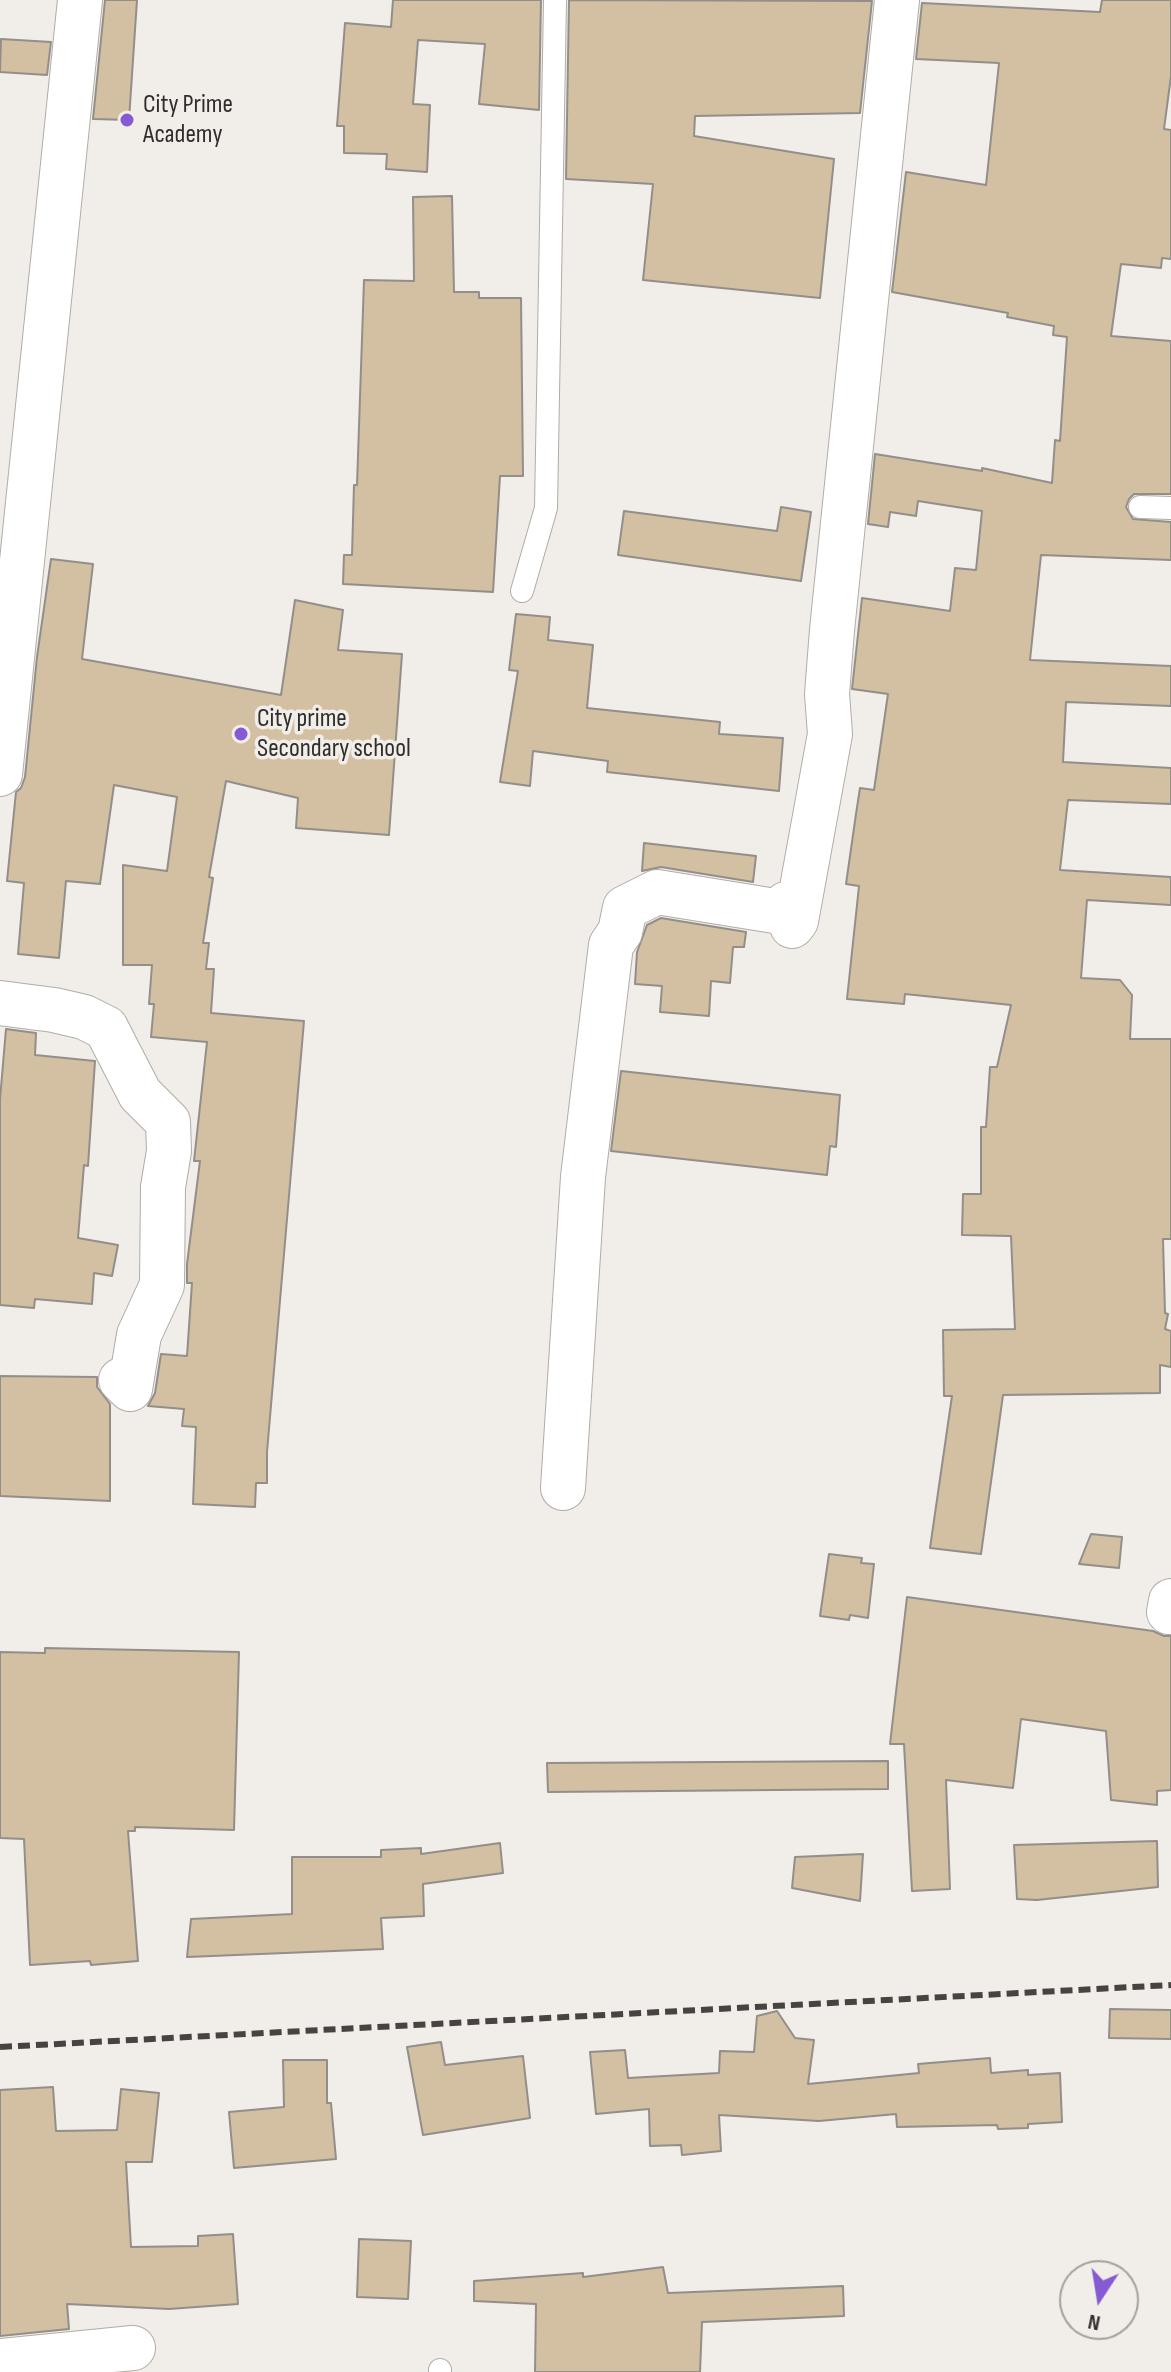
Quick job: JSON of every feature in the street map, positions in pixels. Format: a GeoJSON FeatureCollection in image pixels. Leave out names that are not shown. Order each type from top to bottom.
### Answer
{"type":"FeatureCollection","features":[{"type":"Feature","properties":{"kind":"street"},"geometry":{"type":"LineString","coordinates":[[0,774],[5,673],[80,0]]}},
{"type":"Feature","properties":{"kind":"street"},"geometry":{"type":"LineString","coordinates":[[563,1488],[583,1177],[611,945],[620,932],[625,908],[657,892],[781,912],[786,904],[792,926],[798,913],[830,734],[827,694],[831,642],[897,0]]}},
{"type":"Feature","properties":{"kind":"street"},"geometry":{"type":"LineString","coordinates":[[0,1003],[84,1017],[106,1028],[140,1094],[168,1122],[169,1151],[163,1187],[162,1285],[139,1335],[130,1389],[121,1380]]}},
{"type":"Feature","properties":{"kind":"street"},"geometry":{"type":"LineString","coordinates":[[0,2361],[133,2348]]}},
{"type":"Feature","properties":{"kind":"lane"},"geometry":{"type":"LineString","coordinates":[[522,591],[546,508],[555,0]]}},
{"type":"Feature","properties":{"kind":"lane"},"geometry":{"type":"LineString","coordinates":[[1140,507],[1171,508]]}},
{"type":"Feature","properties":{"kind":"building"},"geometry":{"type":"Polygon","coordinates":[[[105,0],[137,0],[129,120],[93,119],[105,0]]]}},
{"type":"Feature","properties":{"kind":"building"},"geometry":{"type":"Polygon","coordinates":[[[393,0],[541,0],[539,110],[479,104],[485,44],[418,40],[413,104],[430,105],[427,172],[386,169],[387,154],[344,153],[344,126],[337,126],[345,23],[391,27],[393,0]]]}},
{"type":"Feature","properties":{"kind":"building"},"geometry":{"type":"Polygon","coordinates":[[[569,0],[872,1],[860,113],[695,116],[694,136],[834,159],[820,298],[643,280],[653,184],[566,179],[569,0]]]}},
{"type":"Feature","properties":{"kind":"building"},"geometry":{"type":"Polygon","coordinates":[[[1102,0],[1171,0],[1171,76],[1164,129],[1171,130],[1171,259],[1162,258],[1161,268],[1121,264],[1111,336],[1171,341],[1171,494],[1134,494],[1126,507],[1133,519],[1171,522],[1171,560],[1041,555],[1030,660],[1171,666],[1171,706],[1066,702],[1063,762],[1171,768],[1171,804],[1068,800],[1060,870],[1171,877],[1171,905],[1087,900],[1081,978],[1120,980],[1132,995],[1130,1039],[1171,1039],[1171,1239],[1163,1239],[1165,1313],[1168,1314],[1165,1329],[1171,1331],[1171,1367],[1160,1365],[1160,1393],[1003,1395],[981,1554],[930,1548],[952,1396],[944,1396],[943,1330],[1015,1329],[1011,1236],[962,1235],[963,1194],[981,1194],[981,1127],[986,1127],[990,1067],[997,1067],[1011,1005],[905,994],[904,1004],[847,999],[859,886],[846,884],[860,788],[874,790],[888,694],[852,689],[862,598],[950,611],[955,568],[976,570],[982,511],[918,501],[916,516],[890,512],[888,527],[868,524],[875,454],[982,471],[982,468],[1052,483],[1055,440],[1060,441],[1067,337],[1053,335],[1054,326],[1007,317],[1008,313],[892,292],[906,172],[986,185],[999,63],[916,59],[922,3],[1100,12],[1102,0]]]}},
{"type":"Feature","properties":{"kind":"building"},"geometry":{"type":"Polygon","coordinates":[[[1,39],[51,42],[47,75],[0,72],[1,39]]]}},
{"type":"Feature","properties":{"kind":"building"},"geometry":{"type":"Polygon","coordinates":[[[452,196],[454,292],[479,292],[479,298],[521,298],[523,476],[500,476],[493,592],[343,584],[344,555],[352,555],[354,485],[357,485],[364,280],[414,281],[413,197],[452,196]]]}},
{"type":"Feature","properties":{"kind":"building"},"geometry":{"type":"Polygon","coordinates":[[[781,507],[811,512],[801,581],[618,555],[624,511],[777,531],[781,507]]]}},
{"type":"Feature","properties":{"kind":"building"},"geometry":{"type":"Polygon","coordinates":[[[51,559],[93,564],[82,659],[281,695],[295,600],[343,610],[338,650],[402,654],[389,835],[296,828],[298,798],[226,781],[209,877],[213,878],[203,943],[209,943],[206,969],[214,969],[211,1013],[304,1021],[267,1452],[267,1483],[256,1483],[255,1507],[193,1504],[196,1427],[182,1426],[184,1409],[148,1406],[155,1393],[161,1354],[187,1356],[192,1283],[187,1283],[187,1264],[200,1161],[194,1161],[207,1042],[151,1037],[154,1004],[149,1004],[152,965],[123,965],[123,865],[167,871],[177,797],[114,785],[100,884],[66,881],[59,958],[18,954],[24,883],[7,881],[16,792],[25,777],[51,559]]]}},
{"type":"Feature","properties":{"kind":"building"},"geometry":{"type":"Polygon","coordinates":[[[516,614],[550,617],[548,640],[593,645],[587,708],[720,722],[719,734],[783,738],[779,791],[607,772],[608,761],[533,751],[530,786],[500,782],[518,671],[509,670],[516,614]]]}},
{"type":"Feature","properties":{"kind":"building"},"geometry":{"type":"Polygon","coordinates":[[[644,843],[756,856],[753,882],[661,867],[642,871],[644,843]]]}},
{"type":"Feature","properties":{"kind":"building"},"geometry":{"type":"Polygon","coordinates":[[[661,918],[746,932],[744,947],[733,947],[730,983],[711,981],[709,1016],[660,1012],[662,986],[635,984],[637,952],[647,925],[661,918]]]}},
{"type":"Feature","properties":{"kind":"building"},"geometry":{"type":"Polygon","coordinates":[[[6,1029],[36,1033],[35,1055],[95,1061],[88,1166],[84,1165],[78,1238],[118,1245],[112,1276],[94,1273],[92,1304],[35,1299],[34,1308],[0,1305],[0,1099],[6,1029]]]}},
{"type":"Feature","properties":{"kind":"building"},"geometry":{"type":"Polygon","coordinates":[[[621,1071],[840,1095],[836,1147],[830,1146],[827,1175],[611,1151],[621,1071]]]}},
{"type":"Feature","properties":{"kind":"building"},"geometry":{"type":"Polygon","coordinates":[[[0,1376],[97,1377],[97,1387],[110,1404],[110,1501],[0,1496],[0,1376]]]}},
{"type":"Feature","properties":{"kind":"building"},"geometry":{"type":"Polygon","coordinates":[[[1091,1534],[1122,1537],[1119,1568],[1079,1564],[1091,1534]]]}},
{"type":"Feature","properties":{"kind":"building"},"geometry":{"type":"Polygon","coordinates":[[[829,1554],[862,1558],[861,1563],[874,1564],[868,1618],[850,1615],[849,1620],[820,1616],[829,1554]]]}},
{"type":"Feature","properties":{"kind":"building"},"geometry":{"type":"Polygon","coordinates":[[[907,1597],[1171,1636],[1171,1790],[1157,1791],[1157,1805],[1111,1800],[1106,1731],[1021,1719],[1013,1788],[946,1780],[950,1889],[912,1891],[904,1744],[890,1744],[907,1597]]]}},
{"type":"Feature","properties":{"kind":"building"},"geometry":{"type":"Polygon","coordinates":[[[45,1648],[239,1652],[234,1830],[135,1827],[135,1831],[128,1831],[138,1961],[30,1965],[24,1839],[0,1838],[0,1652],[45,1653],[45,1648]]]}},
{"type":"Feature","properties":{"kind":"building"},"geometry":{"type":"Polygon","coordinates":[[[888,1761],[888,1789],[548,1792],[547,1763],[888,1761]]]}},
{"type":"Feature","properties":{"kind":"building"},"geometry":{"type":"Polygon","coordinates":[[[1157,1841],[1158,1887],[1037,1900],[1017,1899],[1014,1845],[1157,1841]]]}},
{"type":"Feature","properties":{"kind":"building"},"geometry":{"type":"Polygon","coordinates":[[[500,1843],[503,1873],[423,1884],[424,1916],[381,1918],[383,1949],[187,1957],[191,1919],[292,1914],[292,1857],[381,1857],[381,1850],[421,1848],[421,1854],[500,1843]]]}},
{"type":"Feature","properties":{"kind":"building"},"geometry":{"type":"Polygon","coordinates":[[[863,1854],[860,1901],[792,1888],[795,1857],[863,1854]]]}},
{"type":"Feature","properties":{"kind":"building"},"geometry":{"type":"Polygon","coordinates":[[[1110,2009],[1171,2010],[1171,2039],[1109,2038],[1110,2009]]]}},
{"type":"Feature","properties":{"kind":"building"},"geometry":{"type":"Polygon","coordinates":[[[777,2011],[795,2038],[814,2040],[808,2084],[919,2073],[918,2064],[990,2058],[991,2073],[1028,2070],[1028,2075],[1060,2073],[1062,2122],[998,2129],[997,2125],[897,2127],[896,2114],[819,2121],[719,2115],[721,2151],[682,2155],[681,2145],[650,2146],[649,2109],[596,2114],[590,2052],[625,2050],[628,2078],[719,2073],[720,2051],[754,2052],[757,2016],[777,2011]]]}},
{"type":"Feature","properties":{"kind":"building"},"geometry":{"type":"Polygon","coordinates":[[[441,2042],[445,2065],[523,2056],[530,2118],[423,2135],[407,2047],[441,2042]]]}},
{"type":"Feature","properties":{"kind":"building"},"geometry":{"type":"Polygon","coordinates":[[[283,2060],[327,2060],[327,2103],[331,2103],[336,2159],[234,2168],[229,2112],[284,2107],[283,2060]]]}},
{"type":"Feature","properties":{"kind":"building"},"geometry":{"type":"Polygon","coordinates":[[[53,2087],[56,2131],[117,2130],[121,2089],[159,2093],[152,2162],[126,2162],[131,2247],[198,2246],[198,2236],[233,2234],[238,2304],[169,2309],[67,2304],[69,2329],[0,2336],[0,2090],[53,2087]]]}},
{"type":"Feature","properties":{"kind":"building"},"geometry":{"type":"Polygon","coordinates":[[[359,2239],[411,2241],[408,2299],[357,2297],[359,2239]]]}},
{"type":"Feature","properties":{"kind":"building"},"geometry":{"type":"Polygon","coordinates":[[[663,2267],[668,2293],[843,2286],[844,2316],[702,2322],[700,2372],[535,2372],[536,2304],[474,2301],[474,2281],[583,2273],[583,2277],[663,2267]]]}},
{"type":"Feature","properties":{"kind":"railway"},"geometry":{"type":"LineString","coordinates":[[0,2047],[1171,1985]]}},
{"type":"Feature","properties":{"kind":"place","name":"City Prime Academy"},"geometry":{"type":"Point","coordinates":[127,120]}},
{"type":"Feature","properties":{"kind":"place","name":"City prime Secondary school"},"geometry":{"type":"Point","coordinates":[241,734]}}]}
